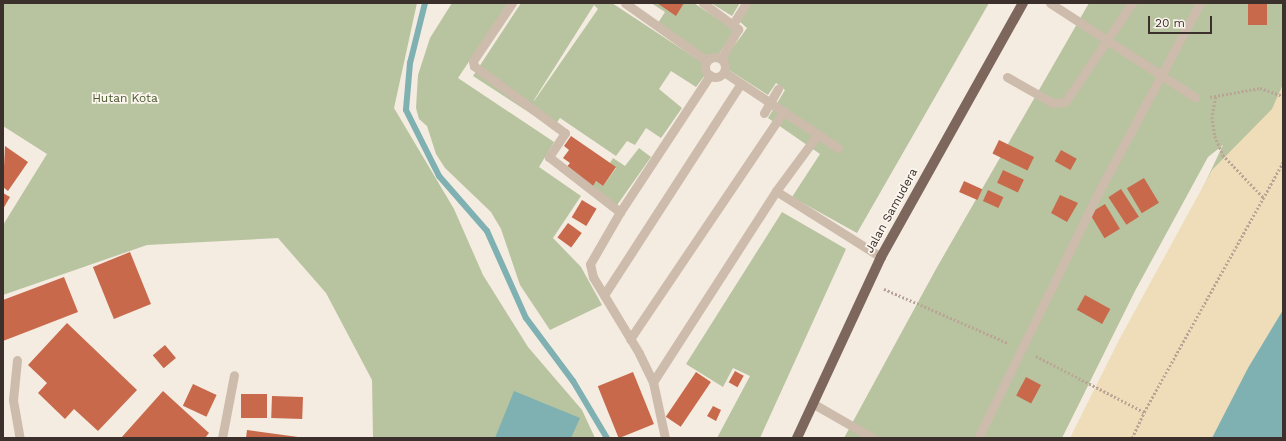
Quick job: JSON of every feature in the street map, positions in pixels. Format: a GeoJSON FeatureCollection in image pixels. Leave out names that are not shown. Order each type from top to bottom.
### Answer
{"type":"FeatureCollection","features":[{"type":"Feature","properties":{"kind":"main road","name":"Jalan Samudera"},"geometry":{"type":"LineString","coordinates":[[797,438],[812,403],[882,258],[1023,3]]}},
{"type":"Feature","properties":{"kind":"lane"},"geometry":{"type":"LineString","coordinates":[[512,3],[472,61],[474,66],[565,133],[550,157],[620,212]]}},
{"type":"Feature","properties":{"kind":"lane"},"geometry":{"type":"LineString","coordinates":[[626,3],[707,61]]}},
{"type":"Feature","properties":{"kind":"lane"},"geometry":{"type":"LineString","coordinates":[[703,3],[733,24],[738,33],[721,59],[724,72],[838,148]]}},
{"type":"Feature","properties":{"kind":"lane"},"geometry":{"type":"LineString","coordinates":[[733,24],[746,3]]}},
{"type":"Feature","properties":{"kind":"lane"},"geometry":{"type":"LineString","coordinates":[[1050,3],[1195,96]]}},
{"type":"Feature","properties":{"kind":"lane"},"geometry":{"type":"LineString","coordinates":[[1007,77],[1053,103],[1065,102],[1132,3]]}},
{"type":"Feature","properties":{"kind":"lane"},"geometry":{"type":"LineString","coordinates":[[978,438],[1096,195],[1200,3]]}},
{"type":"Feature","properties":{"kind":"lane"},"geometry":{"type":"LineString","coordinates":[[707,61],[717,57],[721,59]]}},
{"type":"Feature","properties":{"kind":"lane"},"geometry":{"type":"LineString","coordinates":[[707,61],[706,66],[710,75],[715,77],[724,72]]}},
{"type":"Feature","properties":{"kind":"lane"},"geometry":{"type":"LineString","coordinates":[[665,438],[653,382],[630,339],[593,278],[590,264],[620,212],[710,75]]}},
{"type":"Feature","properties":{"kind":"lane"},"geometry":{"type":"LineString","coordinates":[[604,295],[741,83]]}},
{"type":"Feature","properties":{"kind":"lane"},"geometry":{"type":"LineString","coordinates":[[764,113],[778,89]]}},
{"type":"Feature","properties":{"kind":"lane"},"geometry":{"type":"LineString","coordinates":[[630,339],[784,112]]}},
{"type":"Feature","properties":{"kind":"lane"},"geometry":{"type":"LineString","coordinates":[[653,382],[776,191],[818,134]]}},
{"type":"Feature","properties":{"kind":"lane"},"geometry":{"type":"LineString","coordinates":[[776,191],[882,258]]}},
{"type":"Feature","properties":{"kind":"lane"},"geometry":{"type":"LineString","coordinates":[[17,360],[13,400],[20,438]]}},
{"type":"Feature","properties":{"kind":"lane"},"geometry":{"type":"LineString","coordinates":[[222,438],[234,375]]}},
{"type":"Feature","properties":{"kind":"lane"},"geometry":{"type":"LineString","coordinates":[[812,403],[873,438]]}},
{"type":"Feature","properties":{"kind":"path"},"geometry":{"type":"LineString","coordinates":[[1195,96],[1216,97],[1238,90],[1260,88],[1283,96]]}},
{"type":"Feature","properties":{"kind":"path"},"geometry":{"type":"LineString","coordinates":[[1216,97],[1212,116],[1215,136],[1223,155],[1263,197]]}},
{"type":"Feature","properties":{"kind":"path"},"geometry":{"type":"LineString","coordinates":[[1132,438],[1144,412],[1283,162]]}},
{"type":"Feature","properties":{"kind":"green space","name":"Hutan Kota"},"geometry":{"type":"Polygon","coordinates":[[[3,3],[417,3],[394,108],[454,209],[483,275],[528,347],[582,410],[595,438],[373,438],[372,380],[326,293],[278,238],[147,245],[3,295],[3,225],[47,154],[3,126],[3,3]]]}},
{"type":"Feature","properties":{"kind":"green space"},"geometry":{"type":"Polygon","coordinates":[[[452,3],[508,3],[458,78],[554,142],[539,167],[581,196],[553,238],[581,267],[602,305],[550,330],[520,285],[501,229],[491,212],[445,168],[436,154],[427,126],[419,119],[416,108],[418,75],[430,38],[452,3]]]}},
{"type":"Feature","properties":{"kind":"green space"},"geometry":{"type":"Polygon","coordinates":[[[521,3],[612,3],[703,63],[705,75],[696,87],[671,71],[659,89],[682,108],[661,138],[646,128],[635,145],[627,141],[616,156],[560,118],[553,128],[473,76],[521,3]],[[594,5],[534,101],[598,9],[594,5]]]}},
{"type":"Feature","properties":{"kind":"green space"},"geometry":{"type":"Polygon","coordinates":[[[651,3],[694,3],[734,30],[719,54],[704,56],[658,23],[665,12],[651,3]]]}},
{"type":"Feature","properties":{"kind":"green space"},"geometry":{"type":"Polygon","coordinates":[[[711,3],[740,3],[732,16],[711,3]]]}},
{"type":"Feature","properties":{"kind":"green space"},"geometry":{"type":"Polygon","coordinates":[[[750,3],[989,3],[857,233],[792,197],[820,154],[768,118],[785,90],[776,83],[768,95],[729,70],[726,57],[747,28],[739,21],[750,3]]]}},
{"type":"Feature","properties":{"kind":"green space"},"geometry":{"type":"Polygon","coordinates":[[[1089,3],[1283,3],[1283,310],[1180,236],[1223,145],[1208,157],[1135,291],[1062,438],[844,438],[936,269],[1089,3]]]}},
{"type":"Feature","properties":{"kind":"green space"},"geometry":{"type":"Polygon","coordinates":[[[639,148],[651,157],[615,208],[590,191],[596,181],[603,186],[616,168],[610,163],[613,158],[625,166],[639,148]]]}},
{"type":"Feature","properties":{"kind":"green space"},"geometry":{"type":"Polygon","coordinates":[[[782,212],[846,249],[760,438],[717,438],[750,376],[733,368],[723,387],[686,364],[782,212]]]}},
{"type":"Feature","properties":{"kind":"sand"},"geometry":{"type":"Polygon","coordinates":[[[1283,84],[1283,310],[1212,438],[1070,438],[1119,340],[1212,170],[1272,109],[1283,84]]]}},
{"type":"Feature","properties":{"kind":"water"},"geometry":{"type":"Polygon","coordinates":[[[1283,310],[1283,438],[1212,438],[1248,368],[1283,310]]]}},
{"type":"Feature","properties":{"kind":"water"},"geometry":{"type":"Polygon","coordinates":[[[514,391],[580,418],[571,438],[495,438],[514,391]]]}},
{"type":"Feature","properties":{"kind":"building"},"geometry":{"type":"Polygon","coordinates":[[[657,3],[684,3],[676,16],[657,3]]]}},
{"type":"Feature","properties":{"kind":"building"},"geometry":{"type":"Polygon","coordinates":[[[1248,3],[1267,3],[1267,25],[1248,25],[1248,3]]]}},
{"type":"Feature","properties":{"kind":"building"},"geometry":{"type":"Polygon","coordinates":[[[571,136],[616,167],[603,186],[596,181],[592,188],[565,169],[570,163],[563,158],[569,150],[564,146],[571,136]]]}},
{"type":"Feature","properties":{"kind":"building"},"geometry":{"type":"Polygon","coordinates":[[[999,140],[1034,157],[1027,171],[992,153],[999,140]]]}},
{"type":"Feature","properties":{"kind":"building"},"geometry":{"type":"Polygon","coordinates":[[[5,146],[28,162],[8,191],[3,187],[5,146]]]}},
{"type":"Feature","properties":{"kind":"building"},"geometry":{"type":"Polygon","coordinates":[[[1061,150],[1077,159],[1070,170],[1055,161],[1061,150]]]}},
{"type":"Feature","properties":{"kind":"building"},"geometry":{"type":"Polygon","coordinates":[[[1003,170],[1024,180],[1018,192],[997,183],[1003,170]]]}},
{"type":"Feature","properties":{"kind":"building"},"geometry":{"type":"Polygon","coordinates":[[[1144,178],[1159,203],[1142,213],[1127,188],[1144,178]]]}},
{"type":"Feature","properties":{"kind":"building"},"geometry":{"type":"Polygon","coordinates":[[[964,181],[982,189],[977,200],[959,192],[964,181]]]}},
{"type":"Feature","properties":{"kind":"building"},"geometry":{"type":"Polygon","coordinates":[[[1121,189],[1139,217],[1126,225],[1108,197],[1121,189]]]}},
{"type":"Feature","properties":{"kind":"building"},"geometry":{"type":"Polygon","coordinates":[[[988,190],[1003,197],[998,208],[983,201],[988,190]]]}},
{"type":"Feature","properties":{"kind":"building"},"geometry":{"type":"Polygon","coordinates":[[[3,193],[10,197],[3,209],[3,193]]]}},
{"type":"Feature","properties":{"kind":"building"},"geometry":{"type":"Polygon","coordinates":[[[1060,195],[1078,203],[1067,222],[1051,213],[1060,195]]]}},
{"type":"Feature","properties":{"kind":"building"},"geometry":{"type":"Polygon","coordinates":[[[582,200],[597,209],[586,226],[572,217],[582,200]]]}},
{"type":"Feature","properties":{"kind":"building"},"geometry":{"type":"Polygon","coordinates":[[[1105,204],[1120,229],[1105,238],[1090,213],[1105,204]]]}},
{"type":"Feature","properties":{"kind":"building"},"geometry":{"type":"Polygon","coordinates":[[[568,223],[582,233],[571,248],[557,238],[568,223]]]}},
{"type":"Feature","properties":{"kind":"building"},"geometry":{"type":"Polygon","coordinates":[[[130,252],[151,304],[114,319],[93,267],[130,252]]]}},
{"type":"Feature","properties":{"kind":"building"},"geometry":{"type":"Polygon","coordinates":[[[64,277],[78,312],[3,341],[3,300],[64,277]]]}},
{"type":"Feature","properties":{"kind":"building"},"geometry":{"type":"Polygon","coordinates":[[[1085,295],[1110,309],[1102,324],[1077,310],[1085,295]]]}},
{"type":"Feature","properties":{"kind":"building"},"geometry":{"type":"Polygon","coordinates":[[[67,323],[137,390],[98,431],[74,409],[65,419],[38,393],[47,383],[28,365],[67,323]]]}},
{"type":"Feature","properties":{"kind":"building"},"geometry":{"type":"Polygon","coordinates":[[[165,345],[176,358],[164,368],[153,355],[165,345]]]}},
{"type":"Feature","properties":{"kind":"building"},"geometry":{"type":"Polygon","coordinates":[[[735,371],[744,376],[737,387],[729,382],[735,371]]]}},
{"type":"Feature","properties":{"kind":"building"},"geometry":{"type":"Polygon","coordinates":[[[633,372],[654,424],[619,438],[598,386],[633,372]]]}},
{"type":"Feature","properties":{"kind":"building"},"geometry":{"type":"Polygon","coordinates":[[[696,372],[711,382],[681,427],[666,417],[696,372]]]}},
{"type":"Feature","properties":{"kind":"building"},"geometry":{"type":"Polygon","coordinates":[[[1026,377],[1041,385],[1031,404],[1016,396],[1026,377]]]}},
{"type":"Feature","properties":{"kind":"building"},"geometry":{"type":"Polygon","coordinates":[[[193,384],[217,395],[206,417],[183,406],[193,384]]]}},
{"type":"Feature","properties":{"kind":"building"},"geometry":{"type":"Polygon","coordinates":[[[163,391],[209,433],[205,438],[121,438],[163,391]]]}},
{"type":"Feature","properties":{"kind":"building"},"geometry":{"type":"Polygon","coordinates":[[[241,394],[267,394],[267,418],[241,418],[241,394]]]}},
{"type":"Feature","properties":{"kind":"building"},"geometry":{"type":"Polygon","coordinates":[[[272,396],[303,397],[302,419],[271,418],[272,396]]]}},
{"type":"Feature","properties":{"kind":"building"},"geometry":{"type":"Polygon","coordinates":[[[713,406],[721,410],[716,421],[707,416],[713,406]]]}},
{"type":"Feature","properties":{"kind":"building"},"geometry":{"type":"Polygon","coordinates":[[[247,430],[298,437],[298,438],[246,438],[247,430]]]}},
{"type":"Feature","properties":{"kind":"waterway"},"geometry":{"type":"LineString","coordinates":[[425,3],[410,63],[406,110],[439,176],[487,231],[526,318],[573,381],[607,438]]}}]}
